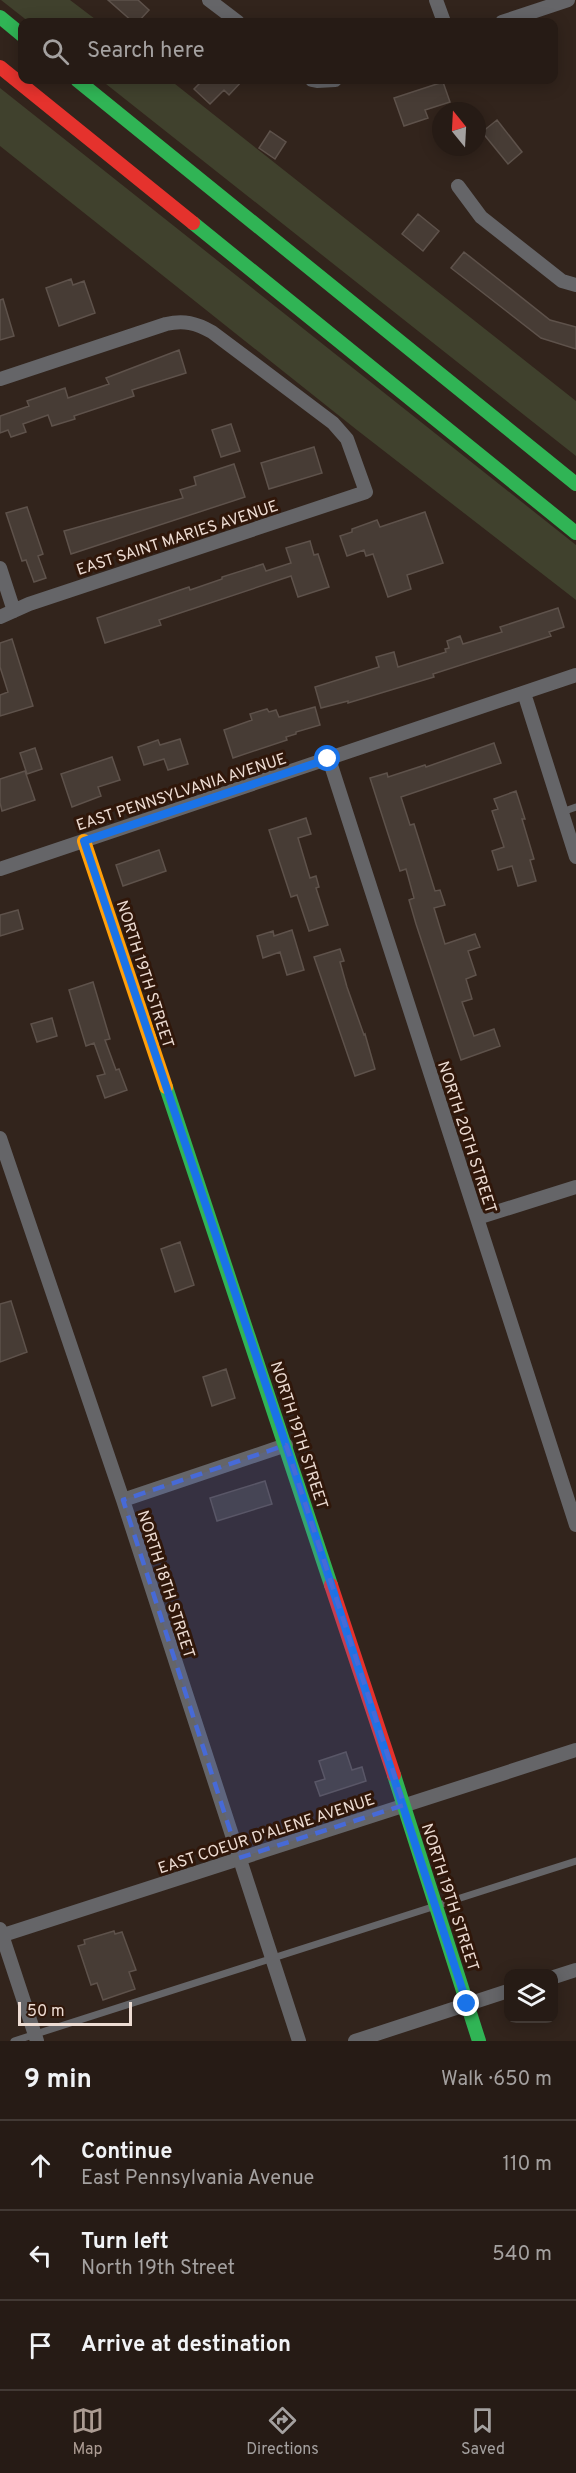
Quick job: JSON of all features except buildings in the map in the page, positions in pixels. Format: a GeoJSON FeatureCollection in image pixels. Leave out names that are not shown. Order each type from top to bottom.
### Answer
{"type":"FeatureCollection","features":[{"type":"Feature","properties":{"kind":"main road"},"geometry":{"type":"LineString","coordinates":[[0,17],[18,32]]}},
{"type":"Feature","properties":{"kind":"main road"},"geometry":{"type":"LineString","coordinates":[[0,67],[18,82]]}},
{"type":"Feature","properties":{"kind":"main road"},"geometry":{"type":"LineString","coordinates":[[21,84],[576,532]]}},
{"type":"Feature","properties":{"kind":"main road"},"geometry":{"type":"LineString","coordinates":[[82,84],[576,484]]}},
{"type":"Feature","properties":{"kind":"main road","name":"NORTH 19TH STREET"},"geometry":{"type":"LineString","coordinates":[[84,841],[286,1445],[479,2041]]}},
{"type":"Feature","properties":{"kind":"street"},"geometry":{"type":"LineString","coordinates":[[209,0],[233,18]]}},
{"type":"Feature","properties":{"kind":"street"},"geometry":{"type":"LineString","coordinates":[[436,0],[443,18]]}},
{"type":"Feature","properties":{"kind":"street"},"geometry":{"type":"LineString","coordinates":[[514,18],[568,0]]}},
{"type":"Feature","properties":{"kind":"street"},"geometry":{"type":"LineString","coordinates":[[458,186],[481,217],[562,281],[576,285]]}},
{"type":"Feature","properties":{"kind":"street","name":"EAST SAINT MARIES AVENUE"},"geometry":{"type":"LineString","coordinates":[[0,379],[166,324],[183,321],[200,325],[333,423],[347,439],[366,492],[0,617]]}},
{"type":"Feature","properties":{"kind":"street"},"geometry":{"type":"LineString","coordinates":[[0,568],[14,611]]}},
{"type":"Feature","properties":{"kind":"street","name":"EAST PENNSYLVANIA AVENUE"},"geometry":{"type":"LineString","coordinates":[[0,869],[576,675]]}},
{"type":"Feature","properties":{"kind":"street"},"geometry":{"type":"LineString","coordinates":[[524,693],[576,857]]}},
{"type":"Feature","properties":{"kind":"street","name":"NORTH 20TH STREET"},"geometry":{"type":"LineString","coordinates":[[328,759],[576,1525]]}},
{"type":"Feature","properties":{"kind":"street","name":"NORTH 18TH STREET"},"geometry":{"type":"LineString","coordinates":[[0,1138],[123,1500],[299,2041]]}},
{"type":"Feature","properties":{"kind":"street"},"geometry":{"type":"LineString","coordinates":[[477,1218],[576,1186]]}},
{"type":"Feature","properties":{"kind":"street"},"geometry":{"type":"LineString","coordinates":[[123,1500],[286,1445]]}},
{"type":"Feature","properties":{"kind":"street","name":"EAST COEUR D'ALENE AVENUE"},"geometry":{"type":"LineString","coordinates":[[1,1934],[576,1750]]}},
{"type":"Feature","properties":{"kind":"street"},"geometry":{"type":"LineString","coordinates":[[1,1934],[36,2038]]}},
{"type":"Feature","properties":{"kind":"street"},"geometry":{"type":"LineString","coordinates":[[558,1976],[576,1970]]}},
{"type":"Feature","properties":{"kind":"street"},"geometry":{"type":"LineString","coordinates":[[356,2041],[504,1992]]}},
{"type":"Feature","properties":{"kind":"lane"},"geometry":{"type":"LineString","coordinates":[[562,812],[576,807]]}},
{"type":"Feature","properties":{"kind":"lane"},"geometry":{"type":"LineString","coordinates":[[14,2041],[36,2038],[576,1861]]}},
{"type":"Feature","properties":{"kind":"highlighted area"},"geometry":{"type":"Polygon","coordinates":[[[286,1445],[404,1805],[239,1858],[123,1500],[286,1445]]]}},
{"type":"Feature","properties":{"kind":"green space"},"geometry":{"type":"Polygon","coordinates":[[[1,0],[70,0],[94,18],[24,18],[1,0]]]}},
{"type":"Feature","properties":{"kind":"green space"},"geometry":{"type":"Polygon","coordinates":[[[106,84],[175,84],[576,401],[576,456],[106,84]]]}},
{"type":"Feature","properties":{"kind":"green space"},"geometry":{"type":"Polygon","coordinates":[[[0,88],[576,545],[576,600],[357,430],[0,146],[0,88]]]}},
{"type":"Feature","properties":{"kind":"traffic: fast"},"geometry":{"type":"LineString","coordinates":[[0,17],[18,32]]}},
{"type":"Feature","properties":{"kind":"traffic: fast"},"geometry":{"type":"LineString","coordinates":[[82,84],[576,484]]}},
{"type":"Feature","properties":{"kind":"traffic: fast"},"geometry":{"type":"LineString","coordinates":[[193,223],[576,533]]}},
{"type":"Feature","properties":{"kind":"traffic: fast"},"geometry":{"type":"LineString","coordinates":[[166,1087],[331,1585]]}},
{"type":"Feature","properties":{"kind":"traffic: fast"},"geometry":{"type":"LineString","coordinates":[[394,1775],[479,2041]]}},
{"type":"Feature","properties":{"kind":"traffic: slow"},"geometry":{"type":"LineString","coordinates":[[84,841],[166,1087]]}},
{"type":"Feature","properties":{"kind":"traffic: jam"},"geometry":{"type":"LineString","coordinates":[[0,67],[18,82]]}},
{"type":"Feature","properties":{"kind":"traffic: jam"},"geometry":{"type":"LineString","coordinates":[[21,84],[193,223]]}},
{"type":"Feature","properties":{"kind":"traffic: jam"},"geometry":{"type":"LineString","coordinates":[[331,1585],[394,1775]]}},
{"type":"Feature","properties":{"kind":"route"},"geometry":{"type":"LineString","coordinates":[[328,759],[84,841],[286,1445],[467,2004]]}}]}
